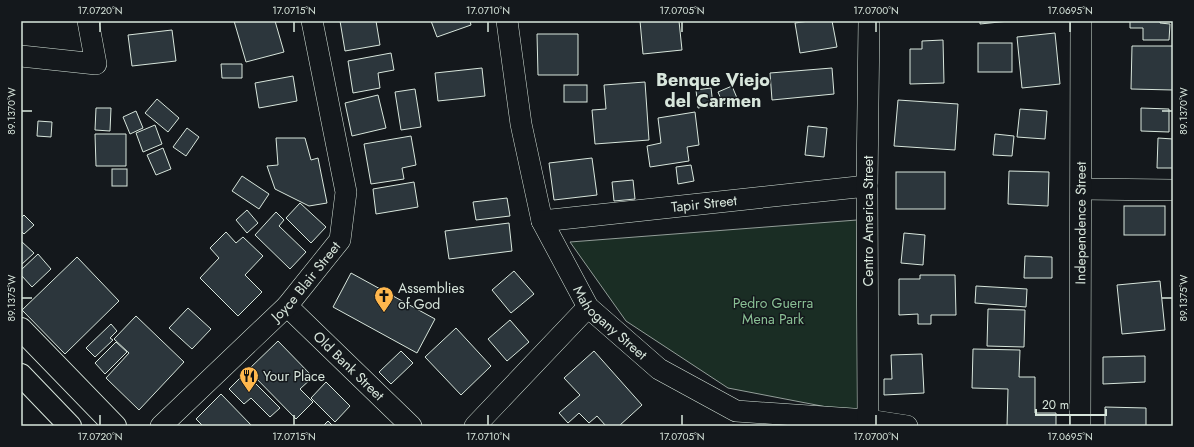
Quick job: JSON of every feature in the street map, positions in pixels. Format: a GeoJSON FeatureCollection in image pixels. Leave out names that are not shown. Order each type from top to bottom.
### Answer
{"type":"FeatureCollection","features":[{"type":"Feature","properties":{"kind":"highway"},"geometry":{"type":"LineString","coordinates":[[21,329],[114,426]]}},
{"type":"Feature","properties":{"kind":"highway"},"geometry":{"type":"LineString","coordinates":[[21,375],[70,426]]}},
{"type":"Feature","properties":{"kind":"street"},"geometry":{"type":"LineString","coordinates":[[21,56],[96,64],[88,21]]}},
{"type":"Feature","properties":{"kind":"street","name":"Joyce Blair Street"},"geometry":{"type":"LineString","coordinates":[[161,426],[287,306],[340,240],[346,192],[312,21]]}},
{"type":"Feature","properties":{"kind":"street","name":"Mahogany Street"},"geometry":{"type":"LineString","coordinates":[[507,21],[522,124],[542,220],[588,307],[659,369],[736,411],[868,420],[907,426]]}},
{"type":"Feature","properties":{"kind":"street","name":"Centro America Street"},"geometry":{"type":"LineString","coordinates":[[868,420],[867,186],[869,21]]}},
{"type":"Feature","properties":{"kind":"street","name":"Independence Street"},"geometry":{"type":"LineString","coordinates":[[1080,426],[1081,21]]}},
{"type":"Feature","properties":{"kind":"street","name":"Tapir Street"},"geometry":{"type":"LineString","coordinates":[[542,220],[867,186]]}},
{"type":"Feature","properties":{"kind":"street"},"geometry":{"type":"LineString","coordinates":[[1081,189],[1173,190]]}},
{"type":"Feature","properties":{"kind":"street","name":"Old Bank Street"},"geometry":{"type":"LineString","coordinates":[[287,306],[411,426]]}},
{"type":"Feature","properties":{"kind":"street"},"geometry":{"type":"LineString","coordinates":[[476,426],[588,307]]}},
{"type":"Feature","properties":{"kind":"green space","name":"Pedro Guerra Mena Park"},"geometry":{"type":"Polygon","coordinates":[[[857,220],[858,413],[728,388],[626,321],[570,242],[857,220]]]}},
{"type":"Feature","properties":{"kind":"building"},"geometry":{"type":"Polygon","coordinates":[[[234,21],[275,21],[284,52],[246,62],[234,21]]]}},
{"type":"Feature","properties":{"kind":"building"},"geometry":{"type":"Polygon","coordinates":[[[340,21],[376,21],[380,45],[345,51],[340,21]]]}},
{"type":"Feature","properties":{"kind":"building"},"geometry":{"type":"Polygon","coordinates":[[[431,21],[470,21],[471,25],[437,37],[431,21]]]}},
{"type":"Feature","properties":{"kind":"building"},"geometry":{"type":"Polygon","coordinates":[[[640,21],[679,21],[682,50],[643,54],[640,21]]]}},
{"type":"Feature","properties":{"kind":"building"},"geometry":{"type":"Polygon","coordinates":[[[809,21],[832,21],[837,47],[800,53],[795,23],[809,21]]]}},
{"type":"Feature","properties":{"kind":"building"},"geometry":{"type":"Polygon","coordinates":[[[980,21],[1009,21],[980,24],[980,21]]]}},
{"type":"Feature","properties":{"kind":"building"},"geometry":{"type":"Polygon","coordinates":[[[1130,21],[1160,21],[1160,23],[1170,24],[1169,40],[1143,40],[1143,28],[1130,28],[1130,21]]]}},
{"type":"Feature","properties":{"kind":"building"},"geometry":{"type":"Polygon","coordinates":[[[172,30],[176,61],[132,66],[128,35],[172,30]]]}},
{"type":"Feature","properties":{"kind":"building"},"geometry":{"type":"Polygon","coordinates":[[[1055,33],[1060,84],[1022,88],[1017,37],[1055,33]]]}},
{"type":"Feature","properties":{"kind":"building"},"geometry":{"type":"Polygon","coordinates":[[[537,34],[578,34],[578,75],[538,75],[537,34]]]}},
{"type":"Feature","properties":{"kind":"building"},"geometry":{"type":"Polygon","coordinates":[[[943,40],[944,83],[910,84],[910,49],[922,49],[922,41],[943,40]]]}},
{"type":"Feature","properties":{"kind":"building"},"geometry":{"type":"Polygon","coordinates":[[[978,43],[1012,43],[1012,72],[978,72],[978,43]]]}},
{"type":"Feature","properties":{"kind":"building"},"geometry":{"type":"Polygon","coordinates":[[[1132,46],[1173,46],[1173,90],[1131,89],[1132,46]]]}},
{"type":"Feature","properties":{"kind":"building"},"geometry":{"type":"Polygon","coordinates":[[[391,53],[394,70],[378,73],[380,88],[353,93],[348,61],[391,53]]]}},
{"type":"Feature","properties":{"kind":"building"},"geometry":{"type":"Polygon","coordinates":[[[221,64],[242,64],[242,78],[222,78],[221,64]]]}},
{"type":"Feature","properties":{"kind":"building"},"geometry":{"type":"Polygon","coordinates":[[[482,68],[485,96],[438,101],[435,73],[482,68]]]}},
{"type":"Feature","properties":{"kind":"building"},"geometry":{"type":"Polygon","coordinates":[[[832,68],[834,94],[772,100],[770,73],[832,68]]]}},
{"type":"Feature","properties":{"kind":"building"},"geometry":{"type":"Polygon","coordinates":[[[293,76],[297,101],[259,108],[255,83],[293,76]]]}},
{"type":"Feature","properties":{"kind":"building"},"geometry":{"type":"Polygon","coordinates":[[[645,82],[649,140],[595,144],[592,110],[606,109],[604,85],[645,82]]]}},
{"type":"Feature","properties":{"kind":"building"},"geometry":{"type":"Polygon","coordinates":[[[564,85],[587,85],[587,102],[564,102],[564,85]]]}},
{"type":"Feature","properties":{"kind":"building"},"geometry":{"type":"Polygon","coordinates":[[[732,86],[737,98],[723,104],[718,92],[732,86]]]}},
{"type":"Feature","properties":{"kind":"building"},"geometry":{"type":"Polygon","coordinates":[[[711,88],[713,105],[698,108],[696,90],[711,88]]]}},
{"type":"Feature","properties":{"kind":"building"},"geometry":{"type":"Polygon","coordinates":[[[415,89],[421,127],[401,130],[395,92],[415,89]]]}},
{"type":"Feature","properties":{"kind":"building"},"geometry":{"type":"Polygon","coordinates":[[[378,95],[386,128],[352,136],[345,103],[378,95]]]}},
{"type":"Feature","properties":{"kind":"building"},"geometry":{"type":"Polygon","coordinates":[[[157,99],[179,118],[168,132],[145,113],[157,99]]]}},
{"type":"Feature","properties":{"kind":"building"},"geometry":{"type":"Polygon","coordinates":[[[898,100],[958,104],[955,150],[894,146],[898,100]]]}},
{"type":"Feature","properties":{"kind":"building"},"geometry":{"type":"Polygon","coordinates":[[[96,108],[111,108],[110,131],[95,130],[96,108]]]}},
{"type":"Feature","properties":{"kind":"building"},"geometry":{"type":"Polygon","coordinates":[[[1141,108],[1169,109],[1169,132],[1141,131],[1141,108]]]}},
{"type":"Feature","properties":{"kind":"building"},"geometry":{"type":"Polygon","coordinates":[[[1020,109],[1047,111],[1045,139],[1017,137],[1020,109]]]}},
{"type":"Feature","properties":{"kind":"building"},"geometry":{"type":"Polygon","coordinates":[[[136,111],[143,128],[130,134],[123,117],[136,111]]]}},
{"type":"Feature","properties":{"kind":"building"},"geometry":{"type":"Polygon","coordinates":[[[695,112],[699,145],[687,147],[689,161],[650,167],[647,146],[661,143],[658,118],[695,112]]]}},
{"type":"Feature","properties":{"kind":"building"},"geometry":{"type":"Polygon","coordinates":[[[38,121],[52,122],[51,137],[37,136],[38,121]]]}},
{"type":"Feature","properties":{"kind":"building"},"geometry":{"type":"Polygon","coordinates":[[[155,125],[162,144],[143,152],[136,133],[155,125]]]}},
{"type":"Feature","properties":{"kind":"building"},"geometry":{"type":"Polygon","coordinates":[[[808,126],[827,128],[824,157],[805,155],[808,126]]]}},
{"type":"Feature","properties":{"kind":"building"},"geometry":{"type":"Polygon","coordinates":[[[187,128],[199,137],[186,156],[173,147],[187,128]]]}},
{"type":"Feature","properties":{"kind":"building"},"geometry":{"type":"Polygon","coordinates":[[[95,134],[126,134],[126,166],[96,166],[95,134]]]}},
{"type":"Feature","properties":{"kind":"building"},"geometry":{"type":"Polygon","coordinates":[[[995,134],[1014,136],[1012,156],[993,155],[995,134]]]}},
{"type":"Feature","properties":{"kind":"building"},"geometry":{"type":"Polygon","coordinates":[[[411,136],[416,165],[402,168],[404,179],[371,184],[364,144],[411,136]]]}},
{"type":"Feature","properties":{"kind":"building"},"geometry":{"type":"Polygon","coordinates":[[[276,138],[305,138],[311,160],[318,158],[327,203],[309,206],[275,189],[267,166],[278,165],[276,138]]]}},
{"type":"Feature","properties":{"kind":"building"},"geometry":{"type":"Polygon","coordinates":[[[1158,138],[1173,139],[1173,168],[1157,168],[1158,138]]]}},
{"type":"Feature","properties":{"kind":"building"},"geometry":{"type":"Polygon","coordinates":[[[163,148],[171,169],[156,175],[147,155],[163,148]]]}},
{"type":"Feature","properties":{"kind":"building"},"geometry":{"type":"Polygon","coordinates":[[[592,158],[597,195],[554,200],[549,163],[592,158]]]}},
{"type":"Feature","properties":{"kind":"building"},"geometry":{"type":"Polygon","coordinates":[[[691,165],[694,181],[678,184],[676,167],[691,165]]]}},
{"type":"Feature","properties":{"kind":"building"},"geometry":{"type":"Polygon","coordinates":[[[112,169],[127,169],[127,186],[112,186],[112,169]]]}},
{"type":"Feature","properties":{"kind":"building"},"geometry":{"type":"Polygon","coordinates":[[[1009,171],[1049,172],[1048,206],[1008,204],[1009,171]]]}},
{"type":"Feature","properties":{"kind":"building"},"geometry":{"type":"Polygon","coordinates":[[[896,172],[945,172],[945,209],[896,209],[896,172]]]}},
{"type":"Feature","properties":{"kind":"building"},"geometry":{"type":"Polygon","coordinates":[[[242,176],[269,194],[259,209],[232,191],[242,176]]]}},
{"type":"Feature","properties":{"kind":"building"},"geometry":{"type":"Polygon","coordinates":[[[633,180],[635,199],[614,201],[612,182],[633,180]]]}},
{"type":"Feature","properties":{"kind":"building"},"geometry":{"type":"Polygon","coordinates":[[[414,182],[418,207],[376,214],[373,189],[414,182]]]}},
{"type":"Feature","properties":{"kind":"building"},"geometry":{"type":"Polygon","coordinates":[[[507,198],[510,216],[476,220],[473,202],[507,198]]]}},
{"type":"Feature","properties":{"kind":"building"},"geometry":{"type":"Polygon","coordinates":[[[300,203],[326,227],[311,243],[286,218],[300,203]]]}},
{"type":"Feature","properties":{"kind":"building"},"geometry":{"type":"Polygon","coordinates":[[[1124,206],[1165,206],[1165,235],[1124,235],[1124,206]]]}},
{"type":"Feature","properties":{"kind":"building"},"geometry":{"type":"Polygon","coordinates":[[[247,210],[258,223],[247,233],[236,220],[247,210]]]}},
{"type":"Feature","properties":{"kind":"building"},"geometry":{"type":"Polygon","coordinates":[[[276,212],[284,220],[279,226],[306,252],[290,269],[255,235],[276,212]]]}},
{"type":"Feature","properties":{"kind":"building"},"geometry":{"type":"Polygon","coordinates":[[[24,215],[34,225],[24,234],[21,231],[21,218],[24,215]]]}},
{"type":"Feature","properties":{"kind":"building"},"geometry":{"type":"Polygon","coordinates":[[[509,223],[512,251],[449,259],[445,231],[509,223]]]}},
{"type":"Feature","properties":{"kind":"building"},"geometry":{"type":"Polygon","coordinates":[[[226,232],[236,243],[243,237],[263,256],[245,275],[262,292],[238,316],[200,278],[219,258],[210,248],[226,232]]]}},
{"type":"Feature","properties":{"kind":"building"},"geometry":{"type":"Polygon","coordinates":[[[904,233],[925,235],[923,265],[901,263],[904,233]]]}},
{"type":"Feature","properties":{"kind":"building"},"geometry":{"type":"Polygon","coordinates":[[[21,241],[34,253],[21,265],[21,241]]]}},
{"type":"Feature","properties":{"kind":"building"},"geometry":{"type":"Polygon","coordinates":[[[38,254],[51,269],[32,287],[21,275],[21,270],[38,254]]]}},
{"type":"Feature","properties":{"kind":"building"},"geometry":{"type":"Polygon","coordinates":[[[1025,256],[1052,257],[1052,278],[1024,278],[1025,256]]]}},
{"type":"Feature","properties":{"kind":"building"},"geometry":{"type":"Polygon","coordinates":[[[77,257],[119,301],[65,354],[22,310],[77,257]]]}},
{"type":"Feature","properties":{"kind":"building"},"geometry":{"type":"Polygon","coordinates":[[[514,271],[534,294],[511,313],[492,290],[514,271]]]}},
{"type":"Feature","properties":{"kind":"building","name":"Assemblies of God"},"geometry":{"type":"Polygon","coordinates":[[[351,273],[435,319],[417,353],[333,307],[351,273]]]}},
{"type":"Feature","properties":{"kind":"building"},"geometry":{"type":"Polygon","coordinates":[[[920,275],[955,275],[956,315],[931,315],[931,324],[918,324],[918,314],[899,315],[899,279],[920,279],[920,275]]]}},
{"type":"Feature","properties":{"kind":"building"},"geometry":{"type":"Polygon","coordinates":[[[1160,281],[1165,330],[1122,334],[1117,285],[1160,281]]]}},
{"type":"Feature","properties":{"kind":"building"},"geometry":{"type":"Polygon","coordinates":[[[976,286],[1027,289],[1026,307],[975,303],[976,286]]]}},
{"type":"Feature","properties":{"kind":"building"},"geometry":{"type":"Polygon","coordinates":[[[188,308],[211,329],[192,349],[169,328],[188,308]]]}},
{"type":"Feature","properties":{"kind":"building"},"geometry":{"type":"Polygon","coordinates":[[[988,309],[1025,310],[1024,347],[987,346],[988,309]]]}},
{"type":"Feature","properties":{"kind":"building"},"geometry":{"type":"Polygon","coordinates":[[[136,316],[184,362],[139,410],[106,378],[129,353],[114,339],[136,316]]]}},
{"type":"Feature","properties":{"kind":"building"},"geometry":{"type":"Polygon","coordinates":[[[510,320],[529,342],[507,361],[488,339],[510,320]]]}},
{"type":"Feature","properties":{"kind":"building"},"geometry":{"type":"Polygon","coordinates":[[[111,324],[117,331],[110,338],[113,340],[95,357],[86,348],[111,324]]]}},
{"type":"Feature","properties":{"kind":"building"},"geometry":{"type":"Polygon","coordinates":[[[456,328],[491,366],[461,395],[425,357],[456,328]]]}},
{"type":"Feature","properties":{"kind":"building"},"geometry":{"type":"Polygon","coordinates":[[[278,341],[313,377],[300,389],[313,402],[296,419],[248,370],[278,341]]]}},
{"type":"Feature","properties":{"kind":"building"},"geometry":{"type":"Polygon","coordinates":[[[116,342],[127,352],[105,374],[95,363],[116,342]]]}},
{"type":"Feature","properties":{"kind":"building"},"geometry":{"type":"Polygon","coordinates":[[[973,349],[1020,350],[1019,377],[1035,377],[1035,413],[1056,413],[1056,426],[1007,426],[1008,389],[972,388],[973,349]]]}},
{"type":"Feature","properties":{"kind":"building"},"geometry":{"type":"Polygon","coordinates":[[[401,351],[413,363],[391,384],[379,372],[401,351]]]}},
{"type":"Feature","properties":{"kind":"building"},"geometry":{"type":"Polygon","coordinates":[[[594,351],[642,405],[619,426],[606,426],[597,416],[589,423],[579,413],[568,423],[559,413],[580,395],[564,378],[594,351]]]}},
{"type":"Feature","properties":{"kind":"building"},"geometry":{"type":"Polygon","coordinates":[[[922,354],[924,393],[884,395],[884,379],[892,379],[891,355],[922,354]]]}},
{"type":"Feature","properties":{"kind":"building"},"geometry":{"type":"Polygon","coordinates":[[[1145,356],[1145,382],[1103,384],[1103,357],[1145,356]]]}},
{"type":"Feature","properties":{"kind":"building","name":"Your Place"},"geometry":{"type":"Polygon","coordinates":[[[245,373],[280,408],[270,417],[251,398],[244,404],[229,389],[245,373]]]}},
{"type":"Feature","properties":{"kind":"building"},"geometry":{"type":"Polygon","coordinates":[[[326,382],[350,406],[335,422],[311,398],[326,382]]]}},
{"type":"Feature","properties":{"kind":"building"},"geometry":{"type":"Polygon","coordinates":[[[221,394],[252,426],[203,426],[196,419],[221,394]]]}},
{"type":"Feature","properties":{"kind":"building"},"geometry":{"type":"Polygon","coordinates":[[[1105,407],[1146,408],[1146,426],[1105,426],[1105,407]]]}},
{"type":"Feature","properties":{"kind":"building"},"geometry":{"type":"Polygon","coordinates":[[[328,421],[333,426],[323,426],[328,421]]]}},
{"type":"Feature","properties":{"kind":"place","name":"Assemblies of God"},"geometry":{"type":"Point","coordinates":[384,313]}},
{"type":"Feature","properties":{"kind":"place","name":"Your Place"},"geometry":{"type":"Point","coordinates":[249,393]}},
{"type":"Feature","properties":{"kind":"district","name":"Benque Viejo del Carmen"},"geometry":{"type":"Point","coordinates":[713,90]}}]}
